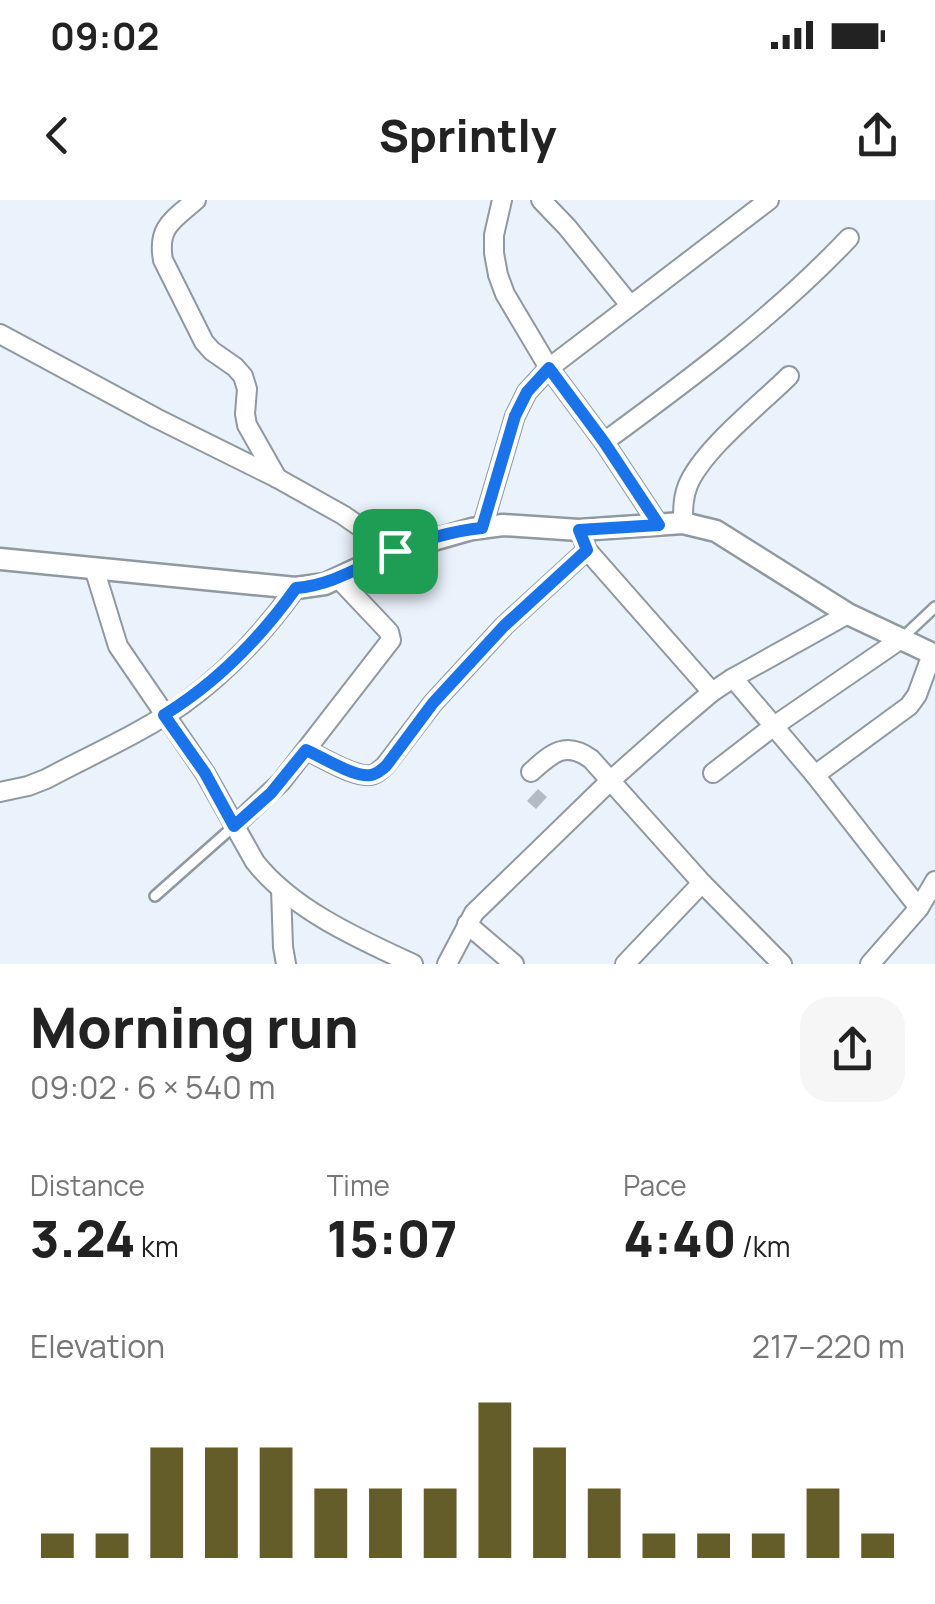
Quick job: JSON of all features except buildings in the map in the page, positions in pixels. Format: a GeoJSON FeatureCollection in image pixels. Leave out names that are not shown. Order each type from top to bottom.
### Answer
{"type":"FeatureCollection","features":[{"type":"Feature","properties":{"kind":"street"},"geometry":{"type":"LineString","coordinates":[[196,200],[167,226],[160,246],[163,260],[204,342],[243,376],[247,426],[278,478]]}},
{"type":"Feature","properties":{"kind":"street"},"geometry":{"type":"LineString","coordinates":[[502,200],[494,253],[505,294],[549,368],[659,525]]}},
{"type":"Feature","properties":{"kind":"street"},"geometry":{"type":"LineString","coordinates":[[541,200],[630,305]]}},
{"type":"Feature","properties":{"kind":"street"},"geometry":{"type":"LineString","coordinates":[[493,526],[515,416],[527,392],[549,368],[770,200]]}},
{"type":"Feature","properties":{"kind":"street"},"geometry":{"type":"LineString","coordinates":[[604,442],[722,355],[811,278],[849,238]]}},
{"type":"Feature","properties":{"kind":"street"},"geometry":{"type":"LineString","coordinates":[[0,334],[278,478],[395,551]]}},
{"type":"Feature","properties":{"kind":"street"},"geometry":{"type":"LineString","coordinates":[[683,523],[683,501],[694,473],[790,376]]}},
{"type":"Feature","properties":{"kind":"street"},"geometry":{"type":"LineString","coordinates":[[0,559],[296,588],[325,584],[395,551],[493,526],[579,530],[683,523],[716,531],[848,614],[933,654],[917,695],[908,706],[816,775]]}},
{"type":"Feature","properties":{"kind":"street"},"geometry":{"type":"LineString","coordinates":[[579,530],[587,550],[712,692]]}},
{"type":"Feature","properties":{"kind":"street"},"geometry":{"type":"LineString","coordinates":[[306,750],[354,772],[376,774],[433,703],[504,626],[587,550]]}},
{"type":"Feature","properties":{"kind":"street"},"geometry":{"type":"LineString","coordinates":[[94,568],[118,646],[205,773],[255,862],[281,889],[345,932],[414,964]]}},
{"type":"Feature","properties":{"kind":"street"},"geometry":{"type":"LineString","coordinates":[[234,826],[271,793],[392,640],[338,578]]}},
{"type":"Feature","properties":{"kind":"street"},"geometry":{"type":"LineString","coordinates":[[0,792],[46,779],[164,715],[203,688],[241,653],[296,588]]}},
{"type":"Feature","properties":{"kind":"street"},"geometry":{"type":"LineString","coordinates":[[447,964],[474,914],[610,781],[712,692],[848,614]]}},
{"type":"Feature","properties":{"kind":"street"},"geometry":{"type":"LineString","coordinates":[[713,773],[900,639]]}},
{"type":"Feature","properties":{"kind":"street"},"geometry":{"type":"LineString","coordinates":[[734,678],[816,775],[919,908]]}},
{"type":"Feature","properties":{"kind":"street"},"geometry":{"type":"LineString","coordinates":[[530,772],[556,751],[572,750],[591,759],[702,883],[782,964]]}},
{"type":"Feature","properties":{"kind":"street"},"geometry":{"type":"LineString","coordinates":[[870,964],[919,908],[935,881]]}},
{"type":"Feature","properties":{"kind":"street"},"geometry":{"type":"LineString","coordinates":[[626,964],[702,883]]}},
{"type":"Feature","properties":{"kind":"street"},"geometry":{"type":"LineString","coordinates":[[281,889],[286,964]]}},
{"type":"Feature","properties":{"kind":"street"},"geometry":{"type":"LineString","coordinates":[[467,924],[514,964]]}},
{"type":"Feature","properties":{"kind":"lane"},"geometry":{"type":"LineString","coordinates":[[900,639],[935,607]]}},
{"type":"Feature","properties":{"kind":"lane"},"geometry":{"type":"LineString","coordinates":[[155,896],[234,826]]}},
{"type":"Feature","properties":{"kind":"route"},"geometry":{"type":"LineString","coordinates":[[549,368],[659,525],[579,530],[587,550],[504,626],[433,703],[386,766],[368,776],[306,750],[271,793],[234,826],[205,773],[164,715],[203,688],[241,653],[296,588],[325,584],[395,551],[482,528],[515,416],[527,392],[549,368]]}}]}
